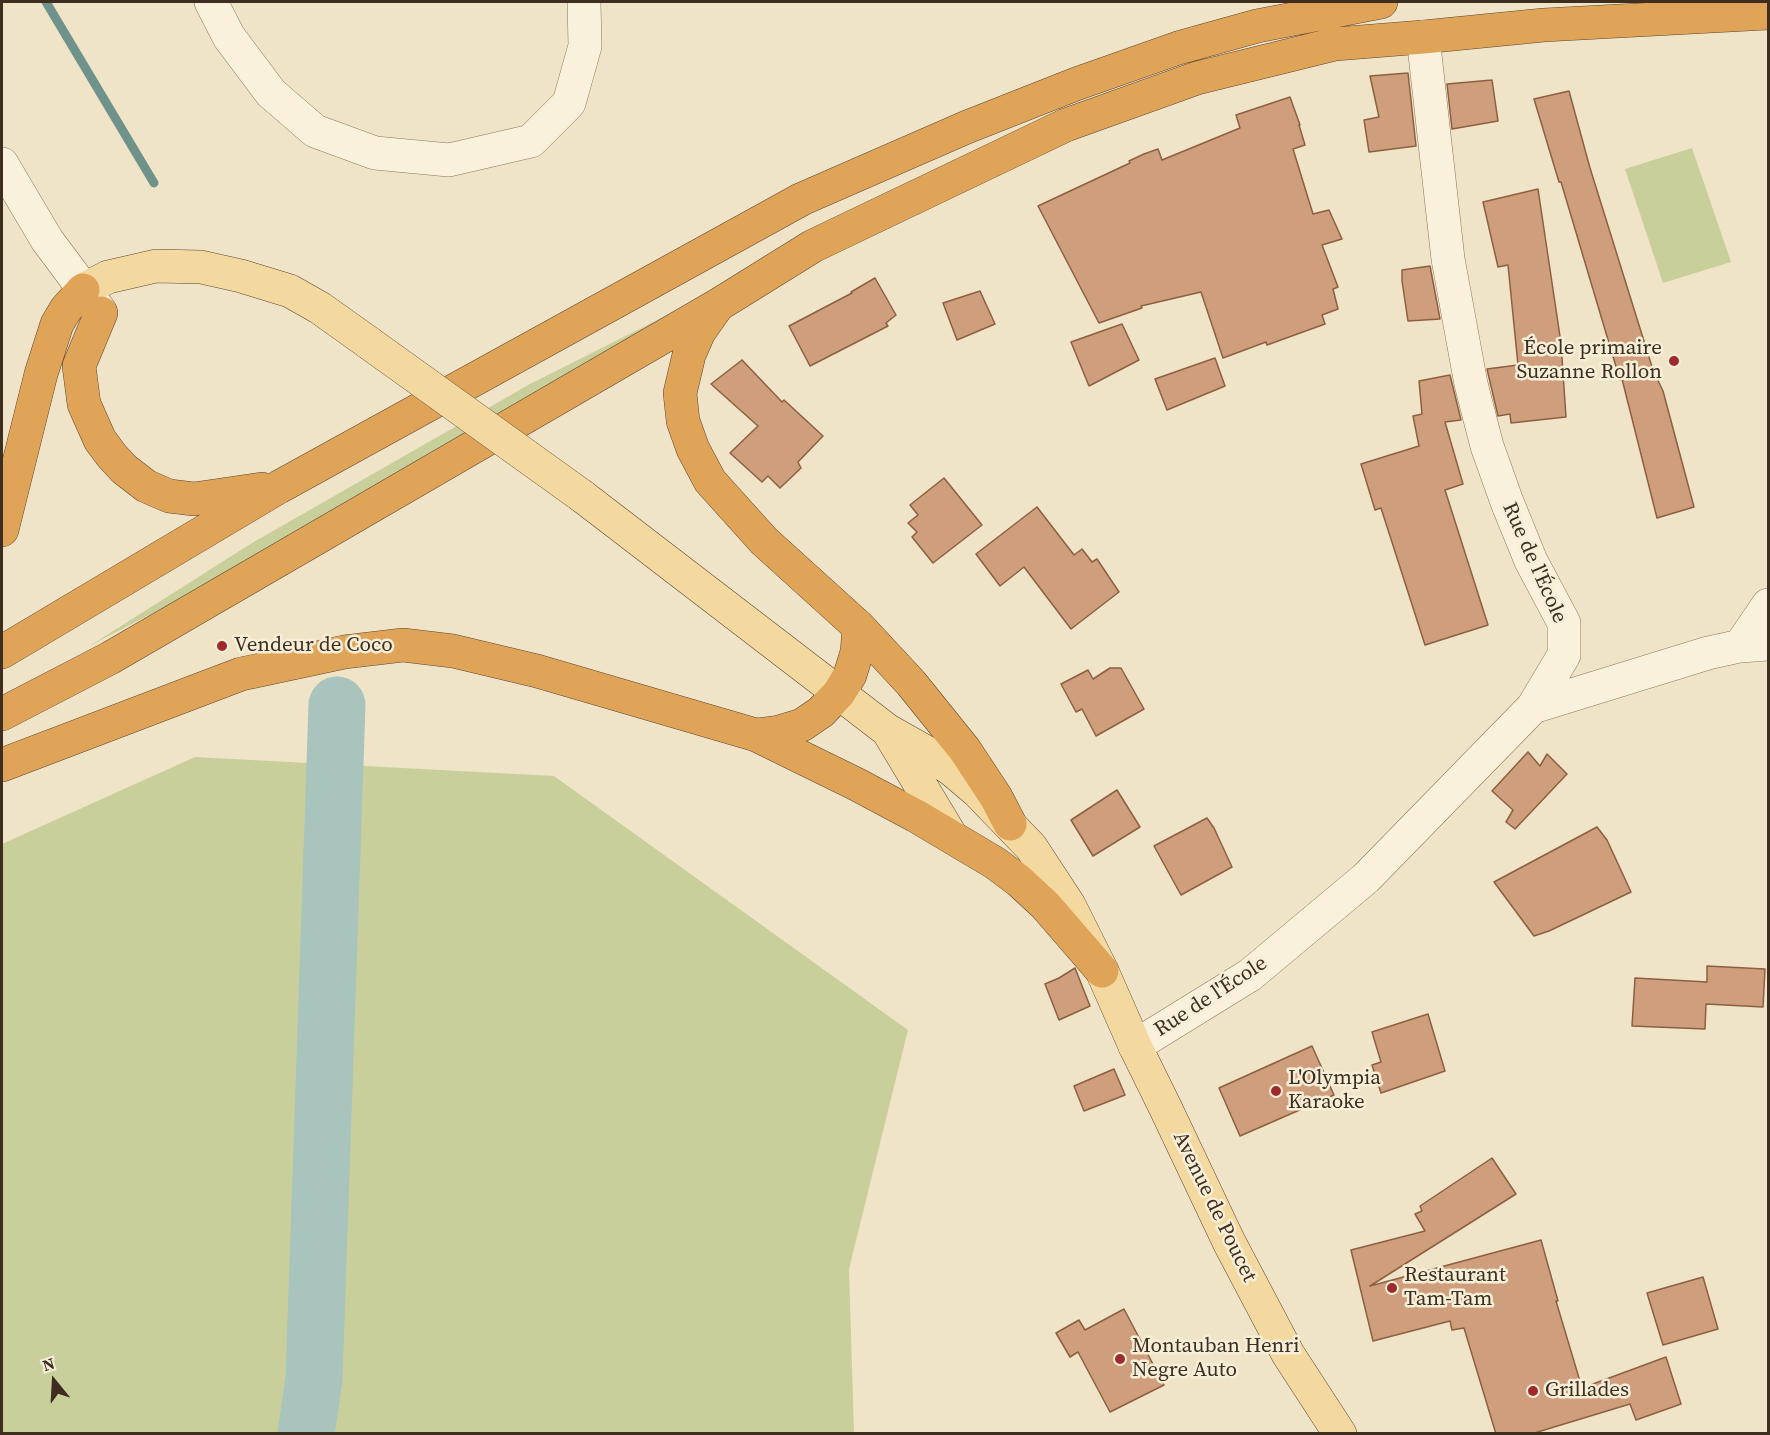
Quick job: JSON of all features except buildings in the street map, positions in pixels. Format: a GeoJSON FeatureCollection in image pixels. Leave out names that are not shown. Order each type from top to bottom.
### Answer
{"type":"FeatureCollection","features":[{"type":"Feature","properties":{"kind":"highway"},"geometry":{"type":"LineString","coordinates":[[2,652],[279,487],[802,199],[1076,84],[1178,48],[1257,26],[1381,2]]}},
{"type":"Feature","properties":{"kind":"highway"},"geometry":{"type":"LineString","coordinates":[[2,714],[110,658],[718,305],[813,246],[1065,125],[1209,75],[1335,45],[1544,25],[1754,14]]}},
{"type":"Feature","properties":{"kind":"highway"},"geometry":{"type":"LineString","coordinates":[[2,530],[41,374],[57,324],[66,309],[92,301],[79,366],[84,404],[100,440],[124,470],[146,486],[168,496],[194,499],[279,487]]}},
{"type":"Feature","properties":{"kind":"highway"},"geometry":{"type":"LineString","coordinates":[[718,305],[699,332],[689,355],[680,393],[683,421],[693,449],[710,481],[757,534],[858,627],[911,683],[966,750],[996,797],[1010,825]]}},
{"type":"Feature","properties":{"kind":"highway"},"geometry":{"type":"LineString","coordinates":[[756,735],[779,732],[802,725],[821,712],[839,693],[850,675],[857,652],[858,627]]}},
{"type":"Feature","properties":{"kind":"highway"},"geometry":{"type":"LineString","coordinates":[[2,765],[241,674],[344,652],[403,645],[453,651],[537,671],[756,735],[866,789],[951,836],[1019,881],[1045,905],[1102,971]]}},
{"type":"Feature","properties":{"kind":"main road"},"geometry":{"type":"LineString","coordinates":[[92,301],[156,266],[201,267],[290,291],[320,308],[582,496],[887,730],[951,836]]}},
{"type":"Feature","properties":{"kind":"main road","name":"Avenue de Poucet"},"geometry":{"type":"LineString","coordinates":[[887,730],[952,770],[1010,825],[1031,847],[1070,905],[1234,1252],[1288,1354],[1340,1434]]}},
{"type":"Feature","properties":{"kind":"street"},"geometry":{"type":"LineString","coordinates":[[211,2],[229,37],[271,93],[315,131],[375,153],[449,160],[531,141],[569,103],[585,46],[584,2]]}},
{"type":"Feature","properties":{"kind":"street","name":"Rue de l'École"},"geometry":{"type":"LineString","coordinates":[[1135,1046],[1250,975],[1366,878],[1533,707],[1564,655],[1564,624],[1531,561],[1507,502],[1486,446],[1471,384],[1448,259],[1423,38]]}},
{"type":"Feature","properties":{"kind":"street"},"geometry":{"type":"LineString","coordinates":[[2,164],[47,240],[92,301]]}},
{"type":"Feature","properties":{"kind":"street"},"geometry":{"type":"LineString","coordinates":[[1533,707],[1708,653],[1754,645],[1768,605]]}},
{"type":"Feature","properties":{"kind":"green space"},"geometry":{"type":"Polygon","coordinates":[[[1692,148],[1731,262],[1663,283],[1625,169],[1692,148]]]}},
{"type":"Feature","properties":{"kind":"green space"},"geometry":{"type":"Polygon","coordinates":[[[747,275],[313,531],[91,645],[252,543],[530,384],[747,275]]]}},
{"type":"Feature","properties":{"kind":"green space"},"geometry":{"type":"Polygon","coordinates":[[[195,757],[554,776],[908,1030],[849,1269],[854,1433],[2,1433],[2,844],[195,757]]]}},
{"type":"Feature","properties":{"kind":"waterway"},"geometry":{"type":"LineString","coordinates":[[46,2],[154,183]]}},
{"type":"Feature","properties":{"kind":"waterway"},"geometry":{"type":"LineString","coordinates":[[306,1434],[314,1379],[337,705]]}},
{"type":"Feature","properties":{"kind":"place","name":"École primaire Suzanne Rollon"},"geometry":{"type":"Point","coordinates":[1674,361]}},
{"type":"Feature","properties":{"kind":"place","name":"Vendeur de Coco"},"geometry":{"type":"Point","coordinates":[222,646]}},
{"type":"Feature","properties":{"kind":"place","name":"L'Olympia Karaoke"},"geometry":{"type":"Point","coordinates":[1276,1091]}},
{"type":"Feature","properties":{"kind":"place","name":"Restaurant Tam-Tam"},"geometry":{"type":"Point","coordinates":[1392,1288]}},
{"type":"Feature","properties":{"kind":"place","name":"Montauban Henri Negre Auto"},"geometry":{"type":"Point","coordinates":[1120,1359]}},
{"type":"Feature","properties":{"kind":"place","name":"Grillades"},"geometry":{"type":"Point","coordinates":[1533,1391]}}]}
